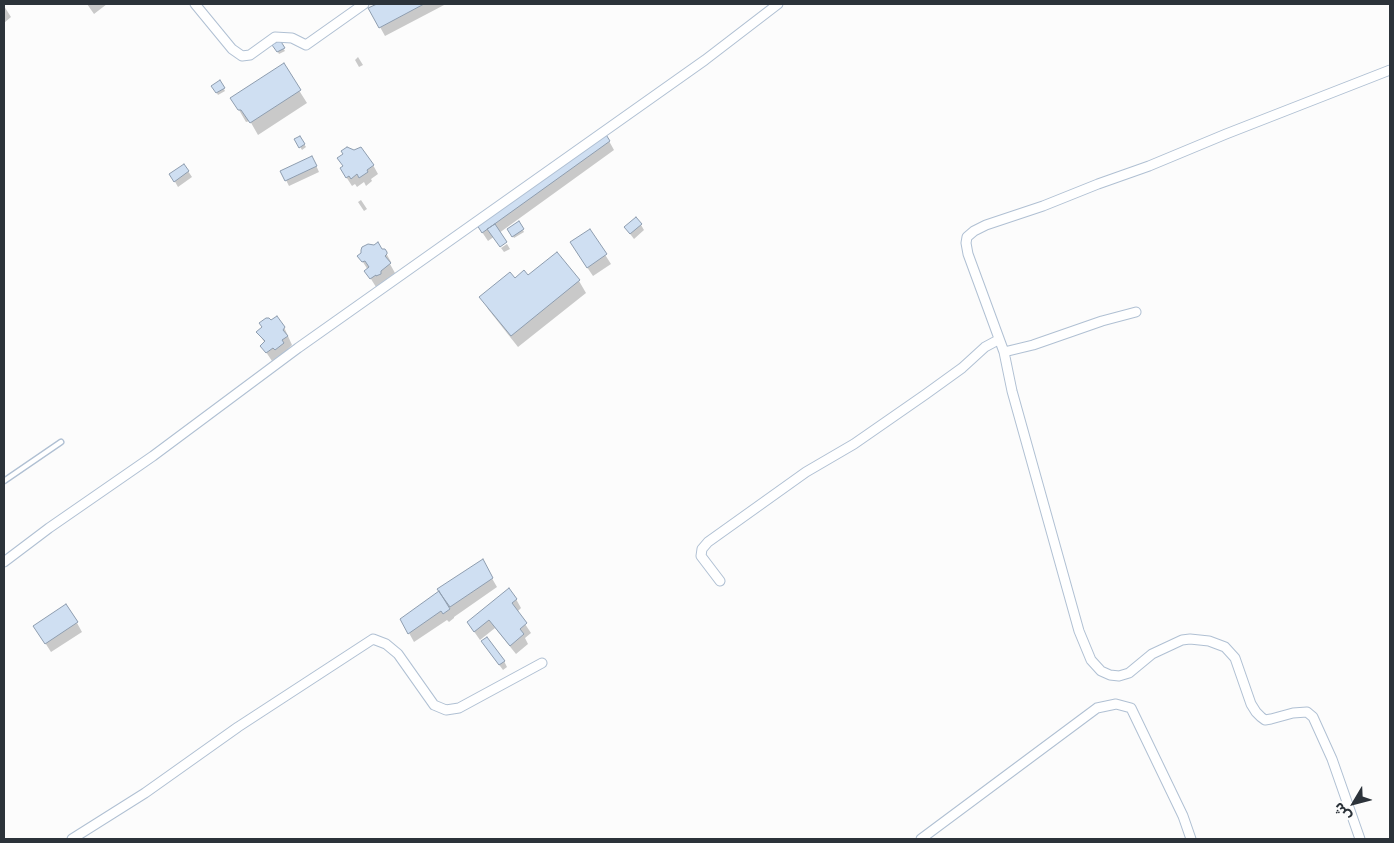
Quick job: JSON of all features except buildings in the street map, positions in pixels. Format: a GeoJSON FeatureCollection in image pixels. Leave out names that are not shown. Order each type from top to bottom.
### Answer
{"type":"FeatureCollection","features":[{"type":"Feature","properties":{"kind":"street"},"geometry":{"type":"LineString","coordinates":[[195,4],[232,49],[242,56],[250,55],[275,37],[292,38],[306,45],[364,4]]}},
{"type":"Feature","properties":{"kind":"street"},"geometry":{"type":"LineString","coordinates":[[4,562],[49,528],[153,456],[298,348],[705,60],[778,4]]}},
{"type":"Feature","properties":{"kind":"street"},"geometry":{"type":"LineString","coordinates":[[1360,839],[1332,759],[1313,717],[1307,712],[1293,713],[1265,720],[1261,717],[1251,704],[1235,658],[1225,646],[1209,641],[1182,640],[1152,654],[1129,673],[1119,676],[1101,671],[1091,660],[1079,631],[1012,391],[1004,352],[998,340],[966,244],[967,237],[986,225],[1150,166],[1390,70]]}},
{"type":"Feature","properties":{"kind":"street"},"geometry":{"type":"LineString","coordinates":[[1004,352],[1033,345],[1102,320],[1136,312]]}},
{"type":"Feature","properties":{"kind":"street"},"geometry":{"type":"LineString","coordinates":[[720,581],[701,556],[702,549],[708,542],[806,472],[854,444],[926,394],[962,368],[985,347],[998,340]]}},
{"type":"Feature","properties":{"kind":"street"},"geometry":{"type":"LineString","coordinates":[[72,839],[138,798],[238,727],[373,639],[386,644],[398,654],[434,705],[446,710],[459,708],[542,663]]}},
{"type":"Feature","properties":{"kind":"street"},"geometry":{"type":"LineString","coordinates":[[921,839],[1098,708],[1116,704],[1132,708],[1191,839]]}},
{"type":"Feature","properties":{"kind":"lane"},"geometry":{"type":"LineString","coordinates":[[4,481],[61,442]]}}]}
